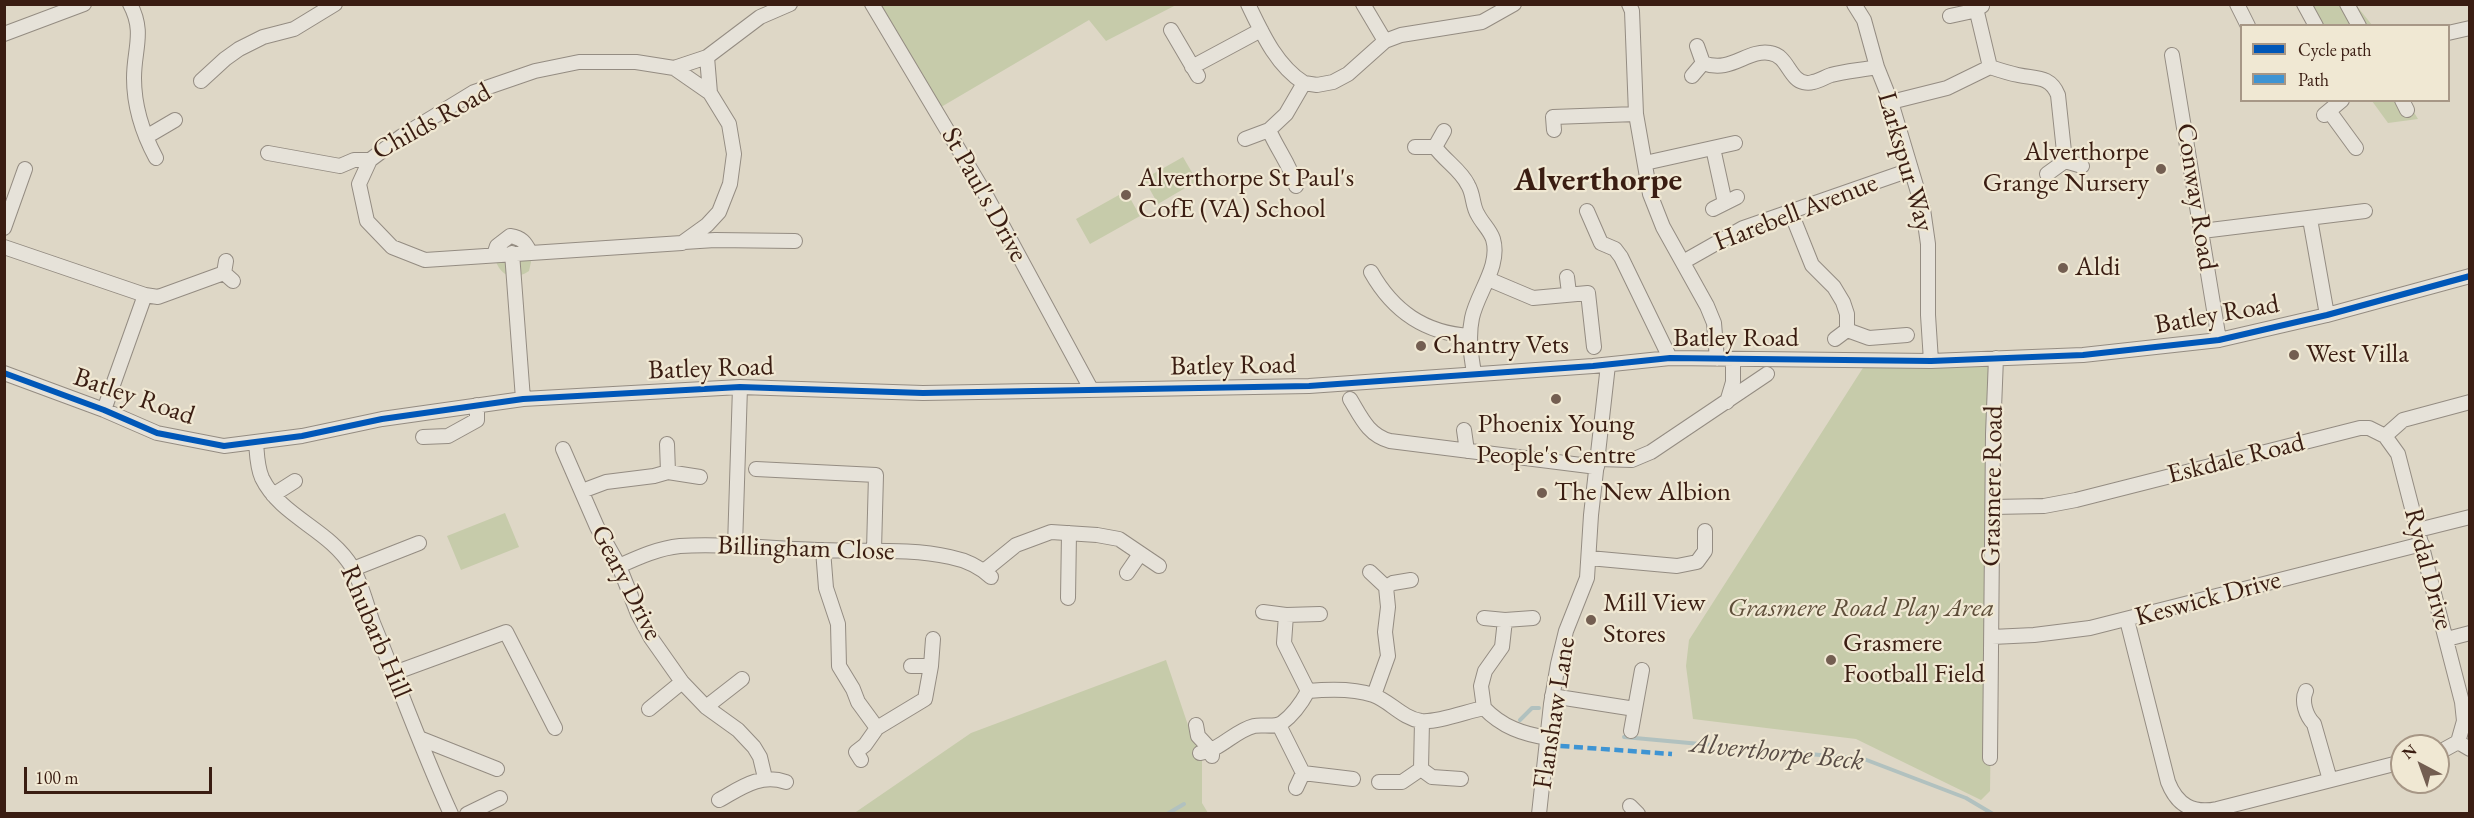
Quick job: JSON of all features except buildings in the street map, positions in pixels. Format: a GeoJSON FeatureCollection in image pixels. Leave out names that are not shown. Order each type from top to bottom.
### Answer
{"type":"FeatureCollection","features":[{"type":"Feature","properties":{"kind":"street"},"geometry":{"type":"LineString","coordinates":[[4,34],[59,10],[84,4]]}},
{"type":"Feature","properties":{"kind":"street"},"geometry":{"type":"LineString","coordinates":[[130,4],[138,23],[134,74],[136,108],[156,158]]}},
{"type":"Feature","properties":{"kind":"street"},"geometry":{"type":"LineString","coordinates":[[207,80],[225,59],[243,55],[263,37],[294,29],[335,4]]}},
{"type":"Feature","properties":{"kind":"street"},"geometry":{"type":"LineString","coordinates":[[757,11],[790,4]]}},
{"type":"Feature","properties":{"kind":"street","name":"St Paul's Drive"},"geometry":{"type":"LineString","coordinates":[[872,4],[987,197],[1091,389]]}},
{"type":"Feature","properties":{"kind":"street"},"geometry":{"type":"LineString","coordinates":[[1248,4],[1261,30],[1285,67],[1304,83],[1317,85],[1333,82],[1348,74],[1385,41],[1416,31],[1468,26],[1482,22],[1514,4]]}},
{"type":"Feature","properties":{"kind":"street"},"geometry":{"type":"LineString","coordinates":[[1363,4],[1385,41]]}},
{"type":"Feature","properties":{"kind":"street"},"geometry":{"type":"LineString","coordinates":[[1629,4],[1632,12],[1636,114],[1650,194],[1656,213],[1714,323],[1717,359]]}},
{"type":"Feature","properties":{"kind":"street","name":"Larkspur Way"},"geometry":{"type":"LineString","coordinates":[[1854,4],[1864,20],[1876,67],[1891,102],[1926,223],[1928,315],[1932,360]]}},
{"type":"Feature","properties":{"kind":"street"},"geometry":{"type":"LineString","coordinates":[[2237,4],[2247,24]]}},
{"type":"Feature","properties":{"kind":"street"},"geometry":{"type":"LineString","coordinates":[[2304,4],[2315,24]]}},
{"type":"Feature","properties":{"kind":"street"},"geometry":{"type":"LineString","coordinates":[[2347,4],[2358,24]]}},
{"type":"Feature","properties":{"kind":"street"},"geometry":{"type":"LineString","coordinates":[[1950,16],[1973,11],[1980,7],[1990,67]]}},
{"type":"Feature","properties":{"kind":"street","name":"Childs Road"},"geometry":{"type":"LineString","coordinates":[[268,153],[340,166],[354,160],[370,160],[402,136],[474,92],[535,71],[579,62],[636,62],[674,68],[707,57],[757,11]]}},
{"type":"Feature","properties":{"kind":"street"},"geometry":{"type":"LineString","coordinates":[[2450,33],[2469,28]]}},
{"type":"Feature","properties":{"kind":"street"},"geometry":{"type":"LineString","coordinates":[[1171,30],[1195,71],[1261,30]]}},
{"type":"Feature","properties":{"kind":"street"},"geometry":{"type":"LineString","coordinates":[[1697,46],[1702,63]]}},
{"type":"Feature","properties":{"kind":"street"},"geometry":{"type":"LineString","coordinates":[[1702,63],[1712,67],[1727,65],[1760,53],[1770,53],[1785,62],[1797,79],[1806,83],[1832,75],[1876,67]]}},
{"type":"Feature","properties":{"kind":"street","name":"Conway Road"},"geometry":{"type":"LineString","coordinates":[[2172,55],[2219,340]]}},
{"type":"Feature","properties":{"kind":"street"},"geometry":{"type":"LineString","coordinates":[[707,57],[710,93]]}},
{"type":"Feature","properties":{"kind":"street"},"geometry":{"type":"LineString","coordinates":[[1692,76],[1702,63]]}},
{"type":"Feature","properties":{"kind":"street"},"geometry":{"type":"LineString","coordinates":[[1891,102],[1947,88],[1990,67],[2022,76],[2043,78],[2055,88],[2058,95],[2066,160]]}},
{"type":"Feature","properties":{"kind":"street"},"geometry":{"type":"LineString","coordinates":[[674,68],[710,93],[729,124],[734,154],[730,184],[719,212],[707,225],[682,243]]}},
{"type":"Feature","properties":{"kind":"street"},"geometry":{"type":"LineString","coordinates":[[1245,139],[1269,130],[1286,114],[1304,83]]}},
{"type":"Feature","properties":{"kind":"street"},"geometry":{"type":"LineString","coordinates":[[2340,102],[2327,113],[2356,148]]}},
{"type":"Feature","properties":{"kind":"street"},"geometry":{"type":"LineString","coordinates":[[1554,130],[1553,117],[1636,114]]}},
{"type":"Feature","properties":{"kind":"street"},"geometry":{"type":"LineString","coordinates":[[146,137],[175,120]]}},
{"type":"Feature","properties":{"kind":"street"},"geometry":{"type":"LineString","coordinates":[[1269,130],[1278,151],[1291,166],[1296,186]]}},
{"type":"Feature","properties":{"kind":"street"},"geometry":{"type":"LineString","coordinates":[[1435,147],[1444,131]]}},
{"type":"Feature","properties":{"kind":"street"},"geometry":{"type":"LineString","coordinates":[[1645,163],[1735,143]]}},
{"type":"Feature","properties":{"kind":"street"},"geometry":{"type":"LineString","coordinates":[[1415,147],[1435,147]]}},
{"type":"Feature","properties":{"kind":"street"},"geometry":{"type":"LineString","coordinates":[[1435,147],[1462,175],[1468,185],[1478,216],[1493,239],[1494,252],[1488,279],[1472,317],[1470,336],[1474,373]]}},
{"type":"Feature","properties":{"kind":"street"},"geometry":{"type":"LineString","coordinates":[[1713,148],[1725,203]]}},
{"type":"Feature","properties":{"kind":"street"},"geometry":{"type":"LineString","coordinates":[[359,184],[370,160]]}},
{"type":"Feature","properties":{"kind":"street"},"geometry":{"type":"LineString","coordinates":[[2066,160],[2082,166]]}},
{"type":"Feature","properties":{"kind":"street"},"geometry":{"type":"LineString","coordinates":[[2048,174],[2066,160]]}},
{"type":"Feature","properties":{"kind":"street"},"geometry":{"type":"LineString","coordinates":[[4,228],[26,166]]}},
{"type":"Feature","properties":{"kind":"street"},"geometry":{"type":"LineString","coordinates":[[340,166],[359,184],[367,221],[392,247],[425,260],[715,240],[795,241]]}},
{"type":"Feature","properties":{"kind":"street","name":"Harebell Avenue"},"geometry":{"type":"LineString","coordinates":[[1683,262],[1743,228],[1910,170]]}},
{"type":"Feature","properties":{"kind":"street"},"geometry":{"type":"LineString","coordinates":[[1790,210],[1812,265],[1834,287],[1844,302],[1847,330]]}},
{"type":"Feature","properties":{"kind":"street"},"geometry":{"type":"LineString","coordinates":[[1587,211],[1601,243],[1615,249],[1621,257],[1670,358]]}},
{"type":"Feature","properties":{"kind":"street"},"geometry":{"type":"LineString","coordinates":[[2202,231],[2365,211]]}},
{"type":"Feature","properties":{"kind":"street"},"geometry":{"type":"LineString","coordinates":[[2310,219],[2327,315]]}},
{"type":"Feature","properties":{"kind":"street"},"geometry":{"type":"LineString","coordinates":[[707,225],[715,240]]}},
{"type":"Feature","properties":{"kind":"street"},"geometry":{"type":"LineString","coordinates":[[494,255],[497,246],[510,236],[525,242],[530,252]]}},
{"type":"Feature","properties":{"kind":"street"},"geometry":{"type":"LineString","coordinates":[[4,247],[145,295],[158,297],[228,272]]}},
{"type":"Feature","properties":{"kind":"street"},"geometry":{"type":"LineString","coordinates":[[512,253],[523,399]]}},
{"type":"Feature","properties":{"kind":"street"},"geometry":{"type":"LineString","coordinates":[[1371,272],[1384,294],[1399,309],[1451,335],[1470,336]]}},
{"type":"Feature","properties":{"kind":"street","name":"Batley Road"},"geometry":{"type":"LineString","coordinates":[[4,373],[104,410],[157,433],[224,446],[302,436],[382,419],[523,399],[740,387],[923,393],[1332,385],[1608,365],[1670,358],[1932,360],[2083,355],[2219,340],[2327,315],[2469,276]]}},
{"type":"Feature","properties":{"kind":"street"},"geometry":{"type":"LineString","coordinates":[[1567,277],[1569,294]]}},
{"type":"Feature","properties":{"kind":"street"},"geometry":{"type":"LineString","coordinates":[[1488,279],[1533,298],[1588,293],[1594,347]]}},
{"type":"Feature","properties":{"kind":"street"},"geometry":{"type":"LineString","coordinates":[[104,410],[145,295]]}},
{"type":"Feature","properties":{"kind":"street"},"geometry":{"type":"LineString","coordinates":[[1847,330],[1869,338],[1907,335]]}},
{"type":"Feature","properties":{"kind":"street"},"geometry":{"type":"LineString","coordinates":[[1835,339],[1847,330]]}},
{"type":"Feature","properties":{"kind":"street","name":"Grasmere Road"},"geometry":{"type":"LineString","coordinates":[[1990,758],[1996,357]]}},
{"type":"Feature","properties":{"kind":"street"},"geometry":{"type":"LineString","coordinates":[[1727,402],[1733,382],[1733,359]]}},
{"type":"Feature","properties":{"kind":"street","name":"Flanshaw Lane"},"geometry":{"type":"LineString","coordinates":[[1539,813],[1552,696],[1566,631],[1587,578],[1608,365]]}},
{"type":"Feature","properties":{"kind":"street"},"geometry":{"type":"LineString","coordinates":[[1350,399],[1367,428],[1378,438],[1467,451],[1598,463],[1632,460],[1651,452],[1767,374]]}},
{"type":"Feature","properties":{"kind":"street"},"geometry":{"type":"LineString","coordinates":[[735,546],[740,387]]}},
{"type":"Feature","properties":{"kind":"street"},"geometry":{"type":"LineString","coordinates":[[2385,436],[2403,420],[2469,402]]}},
{"type":"Feature","properties":{"kind":"street"},"geometry":{"type":"LineString","coordinates":[[423,437],[448,436],[477,420],[477,405]]}},
{"type":"Feature","properties":{"kind":"street","name":"Eskdale Road"},"geometry":{"type":"LineString","coordinates":[[1993,507],[2044,506],[2076,500],[2360,428],[2369,428],[2385,436]]}},
{"type":"Feature","properties":{"kind":"street"},"geometry":{"type":"LineString","coordinates":[[1464,430],[1467,451]]}},
{"type":"Feature","properties":{"kind":"street","name":"Rydal Drive"},"geometry":{"type":"LineString","coordinates":[[2385,436],[2398,454],[2447,639],[2463,711],[2464,745]]}},
{"type":"Feature","properties":{"kind":"street","name":"Rhubarb Hill"},"geometry":{"type":"LineString","coordinates":[[256,442],[257,462],[262,478],[273,495],[284,507],[334,543],[354,568],[419,738],[451,813]]}},
{"type":"Feature","properties":{"kind":"street"},"geometry":{"type":"LineString","coordinates":[[667,444],[669,472]]}},
{"type":"Feature","properties":{"kind":"street","name":"Geary Drive"},"geometry":{"type":"LineString","coordinates":[[563,449],[597,528],[620,566],[638,614],[666,661],[706,707],[738,730],[754,747],[760,757],[765,778]]}},
{"type":"Feature","properties":{"kind":"street"},"geometry":{"type":"LineString","coordinates":[[756,469],[876,475],[873,550]]}},
{"type":"Feature","properties":{"kind":"street"},"geometry":{"type":"LineString","coordinates":[[582,491],[606,482],[669,472],[700,477]]}},
{"type":"Feature","properties":{"kind":"street"},"geometry":{"type":"LineString","coordinates":[[273,495],[295,481]]}},
{"type":"Feature","properties":{"kind":"street"},"geometry":{"type":"LineString","coordinates":[[2418,530],[2469,516]]}},
{"type":"Feature","properties":{"kind":"street"},"geometry":{"type":"LineString","coordinates":[[1589,558],[1677,566],[1697,562],[1705,551],[1705,531]]}},
{"type":"Feature","properties":{"kind":"street","name":"Billingham Close"},"geometry":{"type":"LineString","coordinates":[[620,566],[648,553],[678,546],[735,546],[873,550],[950,556],[969,562],[987,574],[1016,545],[1052,532],[1069,533]]}},
{"type":"Feature","properties":{"kind":"street"},"geometry":{"type":"LineString","coordinates":[[1068,598],[1069,533],[1119,539],[1159,566]]}},
{"type":"Feature","properties":{"kind":"street"},"geometry":{"type":"LineString","coordinates":[[354,568],[419,543]]}},
{"type":"Feature","properties":{"kind":"street","name":"Keswick Drive"},"geometry":{"type":"LineString","coordinates":[[1992,637],[2090,628],[2127,620],[2422,544]]}},
{"type":"Feature","properties":{"kind":"street"},"geometry":{"type":"LineString","coordinates":[[823,550],[826,588],[838,624],[839,666],[858,702],[877,728]]}},
{"type":"Feature","properties":{"kind":"street"},"geometry":{"type":"LineString","coordinates":[[1127,573],[1140,554]]}},
{"type":"Feature","properties":{"kind":"street"},"geometry":{"type":"LineString","coordinates":[[1370,572],[1386,586],[1388,607],[1385,632],[1388,656],[1374,695]]}},
{"type":"Feature","properties":{"kind":"street"},"geometry":{"type":"LineString","coordinates":[[1386,586],[1410,580]]}},
{"type":"Feature","properties":{"kind":"street"},"geometry":{"type":"LineString","coordinates":[[1263,612],[1286,615],[1320,614]]}},
{"type":"Feature","properties":{"kind":"street"},"geometry":{"type":"LineString","coordinates":[[1286,615],[1284,643],[1308,691]]}},
{"type":"Feature","properties":{"kind":"street"},"geometry":{"type":"LineString","coordinates":[[1484,618],[1505,620],[1533,618]]}},
{"type":"Feature","properties":{"kind":"street"},"geometry":{"type":"LineString","coordinates":[[1505,620],[1502,646],[1485,671],[1481,686],[1484,708],[1508,727],[1533,736],[1548,738]]}},
{"type":"Feature","properties":{"kind":"street"},"geometry":{"type":"LineString","coordinates":[[2127,620],[2165,773],[2172,793],[2178,801],[2195,810],[2205,812],[2390,765]]}},
{"type":"Feature","properties":{"kind":"street"},"geometry":{"type":"LineString","coordinates":[[394,673],[506,632],[555,728]]}},
{"type":"Feature","properties":{"kind":"street"},"geometry":{"type":"LineString","coordinates":[[2447,639],[2469,633]]}},
{"type":"Feature","properties":{"kind":"street"},"geometry":{"type":"LineString","coordinates":[[861,760],[856,752],[865,745],[877,728],[925,699],[933,639]]}},
{"type":"Feature","properties":{"kind":"street"},"geometry":{"type":"LineString","coordinates":[[911,666],[931,666]]}},
{"type":"Feature","properties":{"kind":"street"},"geometry":{"type":"LineString","coordinates":[[1631,731],[1642,670]]}},
{"type":"Feature","properties":{"kind":"street"},"geometry":{"type":"LineString","coordinates":[[706,707],[742,679]]}},
{"type":"Feature","properties":{"kind":"street"},"geometry":{"type":"LineString","coordinates":[[649,709],[682,682]]}},
{"type":"Feature","properties":{"kind":"street"},"geometry":{"type":"LineString","coordinates":[[1308,691],[1357,691],[1374,695],[1406,715],[1422,721],[1484,708]]}},
{"type":"Feature","properties":{"kind":"street"},"geometry":{"type":"LineString","coordinates":[[1196,725],[1198,736],[1208,754],[1233,736],[1254,726],[1279,725],[1294,713],[1308,691]]}},
{"type":"Feature","properties":{"kind":"street"},"geometry":{"type":"LineString","coordinates":[[2306,691],[2303,697],[2308,718],[2314,724],[2330,780]]}},
{"type":"Feature","properties":{"kind":"street"},"geometry":{"type":"LineString","coordinates":[[1552,696],[1635,709]]}},
{"type":"Feature","properties":{"kind":"street"},"geometry":{"type":"LineString","coordinates":[[1421,769],[1422,721]]}},
{"type":"Feature","properties":{"kind":"street"},"geometry":{"type":"LineString","coordinates":[[1279,725],[1303,773]]}},
{"type":"Feature","properties":{"kind":"street"},"geometry":{"type":"LineString","coordinates":[[419,738],[497,769]]}},
{"type":"Feature","properties":{"kind":"street"},"geometry":{"type":"LineString","coordinates":[[1421,769],[1432,777],[1461,779]]}},
{"type":"Feature","properties":{"kind":"street"},"geometry":{"type":"LineString","coordinates":[[1379,782],[1402,782],[1421,769]]}},
{"type":"Feature","properties":{"kind":"street"},"geometry":{"type":"LineString","coordinates":[[1303,773],[1353,778]]}},
{"type":"Feature","properties":{"kind":"street"},"geometry":{"type":"LineString","coordinates":[[1296,788],[1303,773]]}},
{"type":"Feature","properties":{"kind":"street"},"geometry":{"type":"LineString","coordinates":[[719,800],[748,784],[765,778],[786,782]]}},
{"type":"Feature","properties":{"kind":"street"},"geometry":{"type":"LineString","coordinates":[[467,813],[500,798]]}},
{"type":"Feature","properties":{"kind":"green space"},"geometry":{"type":"Polygon","coordinates":[[[872,5],[1176,5],[1106,41],[1089,20],[936,110],[872,5]]]}},
{"type":"Feature","properties":{"kind":"green space"},"geometry":{"type":"Polygon","coordinates":[[[2299,5],[2356,5],[2371,24],[2310,24],[2299,5]]]}},
{"type":"Feature","properties":{"kind":"green space"},"geometry":{"type":"Polygon","coordinates":[[[2373,102],[2408,102],[2418,119],[2388,123],[2373,102]]]}},
{"type":"Feature","properties":{"kind":"green space"},"geometry":{"type":"Polygon","coordinates":[[[1183,157],[1197,181],[1158,204],[1144,179],[1183,157]]]}},
{"type":"Feature","properties":{"kind":"green space"},"geometry":{"type":"Polygon","coordinates":[[[1126,191],[1140,216],[1090,244],[1076,219],[1126,191]]]}},
{"type":"Feature","properties":{"kind":"green space"},"geometry":{"type":"Polygon","coordinates":[[[510,236],[530,252],[529,271],[522,275],[506,275],[496,262],[494,255],[510,236]]]}},
{"type":"Feature","properties":{"kind":"green space","name":"Grasmere Road Play Area"},"geometry":{"type":"Polygon","coordinates":[[[1996,358],[1990,791],[1981,800],[1856,739],[1693,719],[1686,666],[1689,640],[1868,360],[1996,358]]]}},
{"type":"Feature","properties":{"kind":"green space"},"geometry":{"type":"Polygon","coordinates":[[[505,513],[519,547],[461,570],[447,536],[505,513]]]}},
{"type":"Feature","properties":{"kind":"green space"},"geometry":{"type":"Polygon","coordinates":[[[1166,660],[1193,740],[1202,758],[1202,803],[1208,813],[853,814],[971,733],[1166,660]]]}},
{"type":"Feature","properties":{"kind":"waterway","name":"Alverthorpe Beck"},"geometry":{"type":"LineString","coordinates":[[1520,720],[1532,708],[1539,708]]}},
{"type":"Feature","properties":{"kind":"waterway","name":"Alverthorpe Beck"},"geometry":{"type":"LineString","coordinates":[[1624,737],[1864,759],[1966,798],[1993,814]]}},
{"type":"Feature","properties":{"kind":"waterway","name":"Alverthorpe Beck"},"geometry":{"type":"LineString","coordinates":[[1167,814],[1184,804]]}},
{"type":"Feature","properties":{"kind":"marked path"},"geometry":{"type":"LineString","coordinates":[[1547,745],[1672,754]]}},
{"type":"Feature","properties":{"kind":"cycle path"},"geometry":{"type":"LineString","coordinates":[[4,373],[104,410],[157,433],[224,446],[302,436],[382,419],[523,399],[740,387],[923,393],[1309,386],[1593,366],[1670,358],[1931,361],[2083,355],[2219,340],[2327,315],[2470,276]]}},
{"type":"Feature","properties":{"kind":"place","name":"Alverthorpe Grange Nursery"},"geometry":{"type":"Point","coordinates":[2161,169]}},
{"type":"Feature","properties":{"kind":"place","name":"Alverthorpe St Paul's CofE (VA) School"},"geometry":{"type":"Point","coordinates":[1126,195]}},
{"type":"Feature","properties":{"kind":"place","name":"Aldi"},"geometry":{"type":"Point","coordinates":[2063,268]}},
{"type":"Feature","properties":{"kind":"place","name":"Chantry Vets"},"geometry":{"type":"Point","coordinates":[1421,346]}},
{"type":"Feature","properties":{"kind":"place","name":"West Villa"},"geometry":{"type":"Point","coordinates":[2294,355]}},
{"type":"Feature","properties":{"kind":"place","name":"Phoenix Young People's Centre"},"geometry":{"type":"Point","coordinates":[1556,399]}},
{"type":"Feature","properties":{"kind":"place","name":"The New Albion"},"geometry":{"type":"Point","coordinates":[1542,493]}},
{"type":"Feature","properties":{"kind":"place","name":"Mill View Stores"},"geometry":{"type":"Point","coordinates":[1591,620]}},
{"type":"Feature","properties":{"kind":"place","name":"Grasmere Football Field"},"geometry":{"type":"Point","coordinates":[1831,660]}},
{"type":"Feature","properties":{"kind":"district","name":"Alverthorpe"},"geometry":{"type":"Point","coordinates":[1598,181]}}]}
